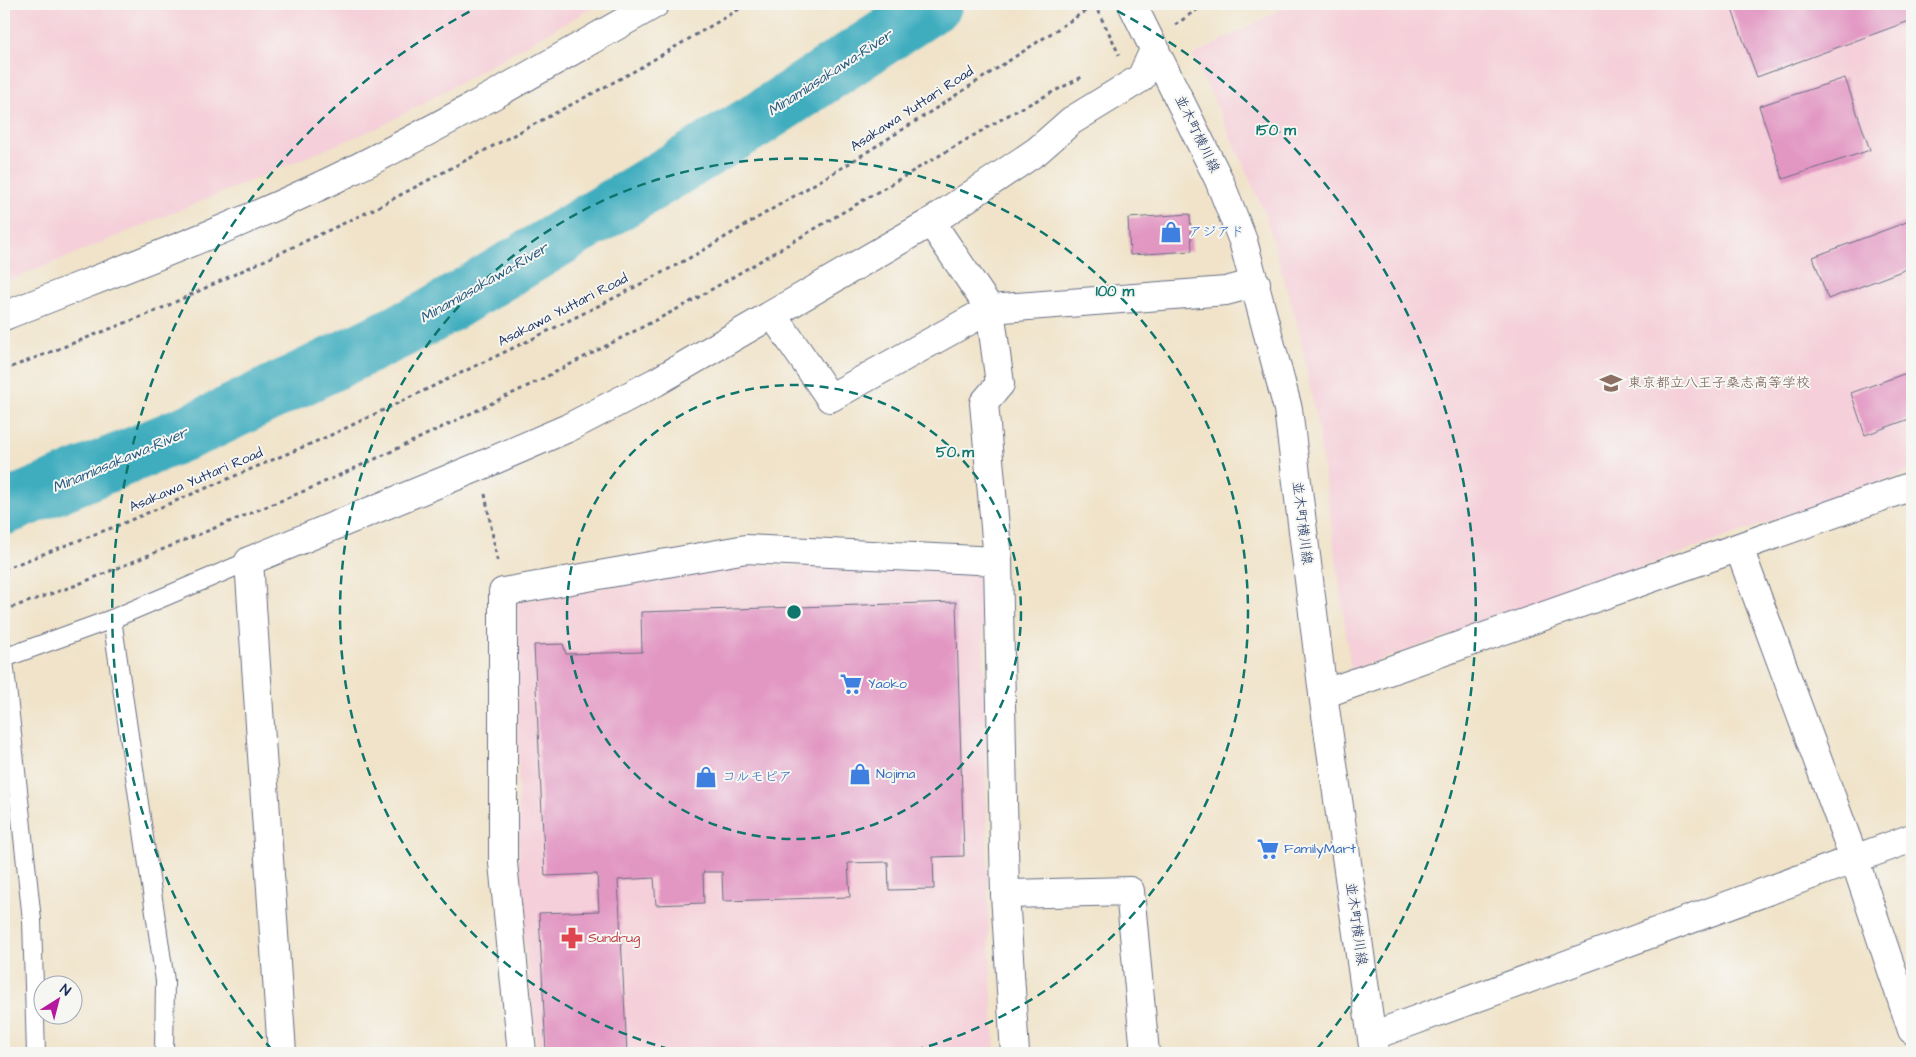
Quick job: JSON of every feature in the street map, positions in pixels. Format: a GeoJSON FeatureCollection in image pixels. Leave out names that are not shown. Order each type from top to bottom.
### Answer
{"type":"FeatureCollection","features":[{"type":"Feature","properties":{"kind":"street"},"geometry":{"type":"LineString","coordinates":[[4,316],[272,208],[342,175],[415,138],[655,4]]}},
{"type":"Feature","properties":{"kind":"street","name":"並木町横川線"},"geometry":{"type":"LineString","coordinates":[[1136,10],[1219,180],[1243,241],[1256,283],[1288,409],[1323,694],[1373,1044]]}},
{"type":"Feature","properties":{"kind":"street"},"geometry":{"type":"LineString","coordinates":[[282,1053],[249,561],[568,428],[656,382],[931,222],[1037,151],[1071,121],[1141,78],[1155,48]]}},
{"type":"Feature","properties":{"kind":"street"},"geometry":{"type":"LineString","coordinates":[[931,222],[990,309],[1000,384],[984,403],[998,561],[1005,894],[1015,1053]]}},
{"type":"Feature","properties":{"kind":"street"},"geometry":{"type":"LineString","coordinates":[[773,315],[830,398],[990,309],[1226,291],[1256,283]]}},
{"type":"Feature","properties":{"kind":"street"},"geometry":{"type":"LineString","coordinates":[[1323,694],[1912,486]]}},
{"type":"Feature","properties":{"kind":"street"},"geometry":{"type":"LineString","coordinates":[[1739,548],[1854,858],[1912,1030]]}},
{"type":"Feature","properties":{"kind":"street"},"geometry":{"type":"LineString","coordinates":[[522,1053],[503,863],[503,592],[746,549],[998,561]]}},
{"type":"Feature","properties":{"kind":"street"},"geometry":{"type":"LineString","coordinates":[[1373,1044],[1854,858],[1912,838]]}},
{"type":"Feature","properties":{"kind":"street"},"geometry":{"type":"LineString","coordinates":[[1005,894],[1130,891],[1145,1053]]}},
{"type":"Feature","properties":{"kind":"lane"},"geometry":{"type":"LineString","coordinates":[[36,1053],[32,920],[4,659],[112,619],[249,561]]}},
{"type":"Feature","properties":{"kind":"lane"},"geometry":{"type":"LineString","coordinates":[[112,619],[165,981],[164,1053]]}},
{"type":"Feature","properties":{"kind":"path"},"geometry":{"type":"LineString","coordinates":[[4,370],[156,311],[370,211],[631,73],[748,4]]}},
{"type":"Feature","properties":{"kind":"path"},"geometry":{"type":"LineString","coordinates":[[1095,4],[1112,39]]}},
{"type":"Feature","properties":{"kind":"path","name":"Asakawa Yuttari Road"},"geometry":{"type":"LineString","coordinates":[[4,569],[119,525],[329,436],[604,303],[695,255],[848,164],[1095,4]]}},
{"type":"Feature","properties":{"kind":"path"},"geometry":{"type":"LineString","coordinates":[[1155,48],[1175,24],[1204,4]]}},
{"type":"Feature","properties":{"kind":"path"},"geometry":{"type":"LineString","coordinates":[[4,610],[74,586],[300,492],[386,454],[536,382],[685,305],[1012,113],[1087,74]]}},
{"type":"Feature","properties":{"kind":"path"},"geometry":{"type":"LineString","coordinates":[[478,467],[503,592]]}},
{"type":"Feature","properties":{"kind":"shaded area"},"geometry":{"type":"Polygon","coordinates":[[[4,4],[599,4],[384,125],[4,283],[4,4]]]}},
{"type":"Feature","properties":{"kind":"shaded area","name":"東京都立八王子桑志高等学校"},"geometry":{"type":"Polygon","coordinates":[[[1291,4],[1912,4],[1912,471],[1351,670],[1319,435],[1299,331],[1265,214],[1217,106],[1192,56],[1291,4]]]}},
{"type":"Feature","properties":{"kind":"shaded area"},"geometry":{"type":"Polygon","coordinates":[[[746,565],[982,571],[989,937],[995,1053],[538,1053],[519,897],[517,602],[746,565]]]}},
{"type":"Feature","properties":{"kind":"building"},"geometry":{"type":"Polygon","coordinates":[[[1730,4],[1912,4],[1912,20],[1757,77],[1730,4]]]}},
{"type":"Feature","properties":{"kind":"building"},"geometry":{"type":"Polygon","coordinates":[[[1845,78],[1870,150],[1783,179],[1759,106],[1845,78]]]}},
{"type":"Feature","properties":{"kind":"building"},"geometry":{"type":"Polygon","coordinates":[[[1190,214],[1192,251],[1130,255],[1128,218],[1190,214]]]}},
{"type":"Feature","properties":{"kind":"building"},"geometry":{"type":"Polygon","coordinates":[[[1912,220],[1912,267],[1828,299],[1813,257],[1912,220]]]}},
{"type":"Feature","properties":{"kind":"building"},"geometry":{"type":"Polygon","coordinates":[[[1912,371],[1912,418],[1865,435],[1851,393],[1912,371]]]}},
{"type":"Feature","properties":{"kind":"building"},"geometry":{"type":"Polygon","coordinates":[[[956,602],[964,856],[933,857],[934,889],[889,890],[888,862],[848,863],[850,897],[723,901],[722,872],[703,872],[704,903],[656,905],[654,878],[618,880],[627,1053],[546,1053],[539,913],[599,911],[597,874],[545,876],[534,645],[563,644],[566,654],[642,652],[641,612],[956,602]]]}},
{"type":"Feature","properties":{"kind":"waterway","name":"Minamiasakawa-River"},"geometry":{"type":"LineString","coordinates":[[4,508],[207,424],[429,317],[754,122],[935,4]]}},
{"type":"Feature","properties":{"kind":"place","name":"アジアド"},"geometry":{"type":"Point","coordinates":[1171,232]}},
{"type":"Feature","properties":{"kind":"place","name":"東京都立八王子桑志高等学校"},"geometry":{"type":"Point","coordinates":[1611,383]}},
{"type":"Feature","properties":{"kind":"place","name":"Yaoko"},"geometry":{"type":"Point","coordinates":[851,684]}},
{"type":"Feature","properties":{"kind":"place","name":"Nojima"},"geometry":{"type":"Point","coordinates":[860,774]}},
{"type":"Feature","properties":{"kind":"place","name":"コルモピア"},"geometry":{"type":"Point","coordinates":[706,777]}},
{"type":"Feature","properties":{"kind":"place","name":"FamilyMart"},"geometry":{"type":"Point","coordinates":[1268,849]}},
{"type":"Feature","properties":{"kind":"place","name":"Sundrug"},"geometry":{"type":"Point","coordinates":[572,938]}}]}
